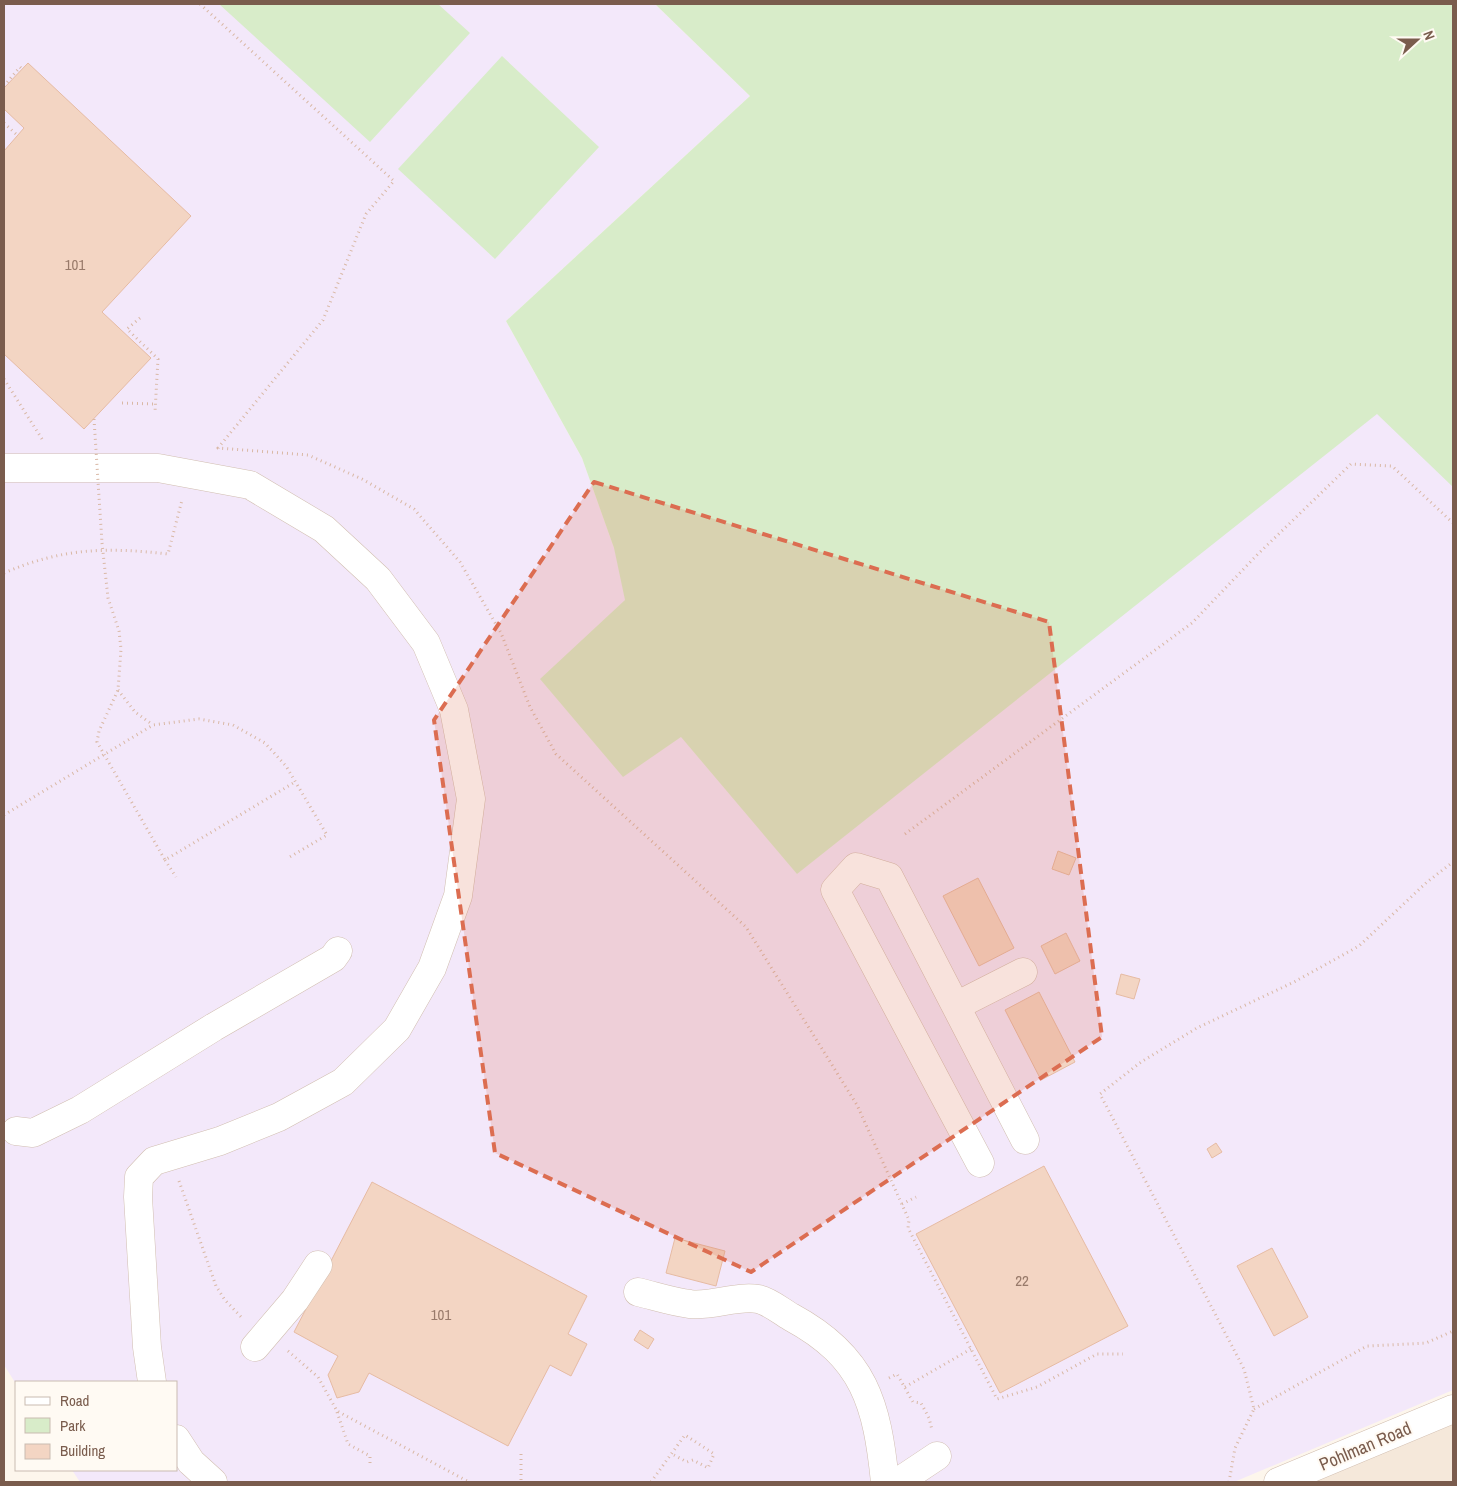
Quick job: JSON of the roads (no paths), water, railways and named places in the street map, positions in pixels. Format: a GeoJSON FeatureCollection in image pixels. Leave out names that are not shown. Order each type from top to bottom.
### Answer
{"type":"FeatureCollection","features":[{"type":"Feature","properties":{"kind":"street"},"geometry":{"type":"LineString","coordinates":[[4,468],[158,468],[250,485],[324,529],[378,579],[426,643],[454,710],[471,798],[458,896],[432,968],[396,1029],[343,1082],[279,1117],[220,1141],[154,1161],[139,1177],[138,1197],[147,1347],[152,1381]]}},
{"type":"Feature","properties":{"kind":"street"},"geometry":{"type":"LineString","coordinates":[[980,1163],[834,890],[856,868],[889,876],[1026,1140]]}},
{"type":"Feature","properties":{"kind":"street"},"geometry":{"type":"LineString","coordinates":[[16,1131],[34,1134],[80,1110],[214,1027],[333,958],[338,951]]}},
{"type":"Feature","properties":{"kind":"street"},"geometry":{"type":"LineString","coordinates":[[956,1006],[1023,972]]}},
{"type":"Feature","properties":{"kind":"street"},"geometry":{"type":"LineString","coordinates":[[255,1347],[296,1300],[318,1265]]}},
{"type":"Feature","properties":{"kind":"street"},"geometry":{"type":"LineString","coordinates":[[638,1292],[691,1304],[758,1299],[801,1322],[840,1352],[857,1373],[870,1396],[881,1446],[885,1482]]}},
{"type":"Feature","properties":{"kind":"street","name":"Pohlman Road"},"geometry":{"type":"LineString","coordinates":[[1278,1482],[1453,1409]]}},
{"type":"Feature","properties":{"kind":"street"},"geometry":{"type":"LineString","coordinates":[[178,1442],[191,1462],[213,1482]]}},
{"type":"Feature","properties":{"kind":"street"},"geometry":{"type":"LineString","coordinates":[[898,1482],[937,1456]]}}]}
